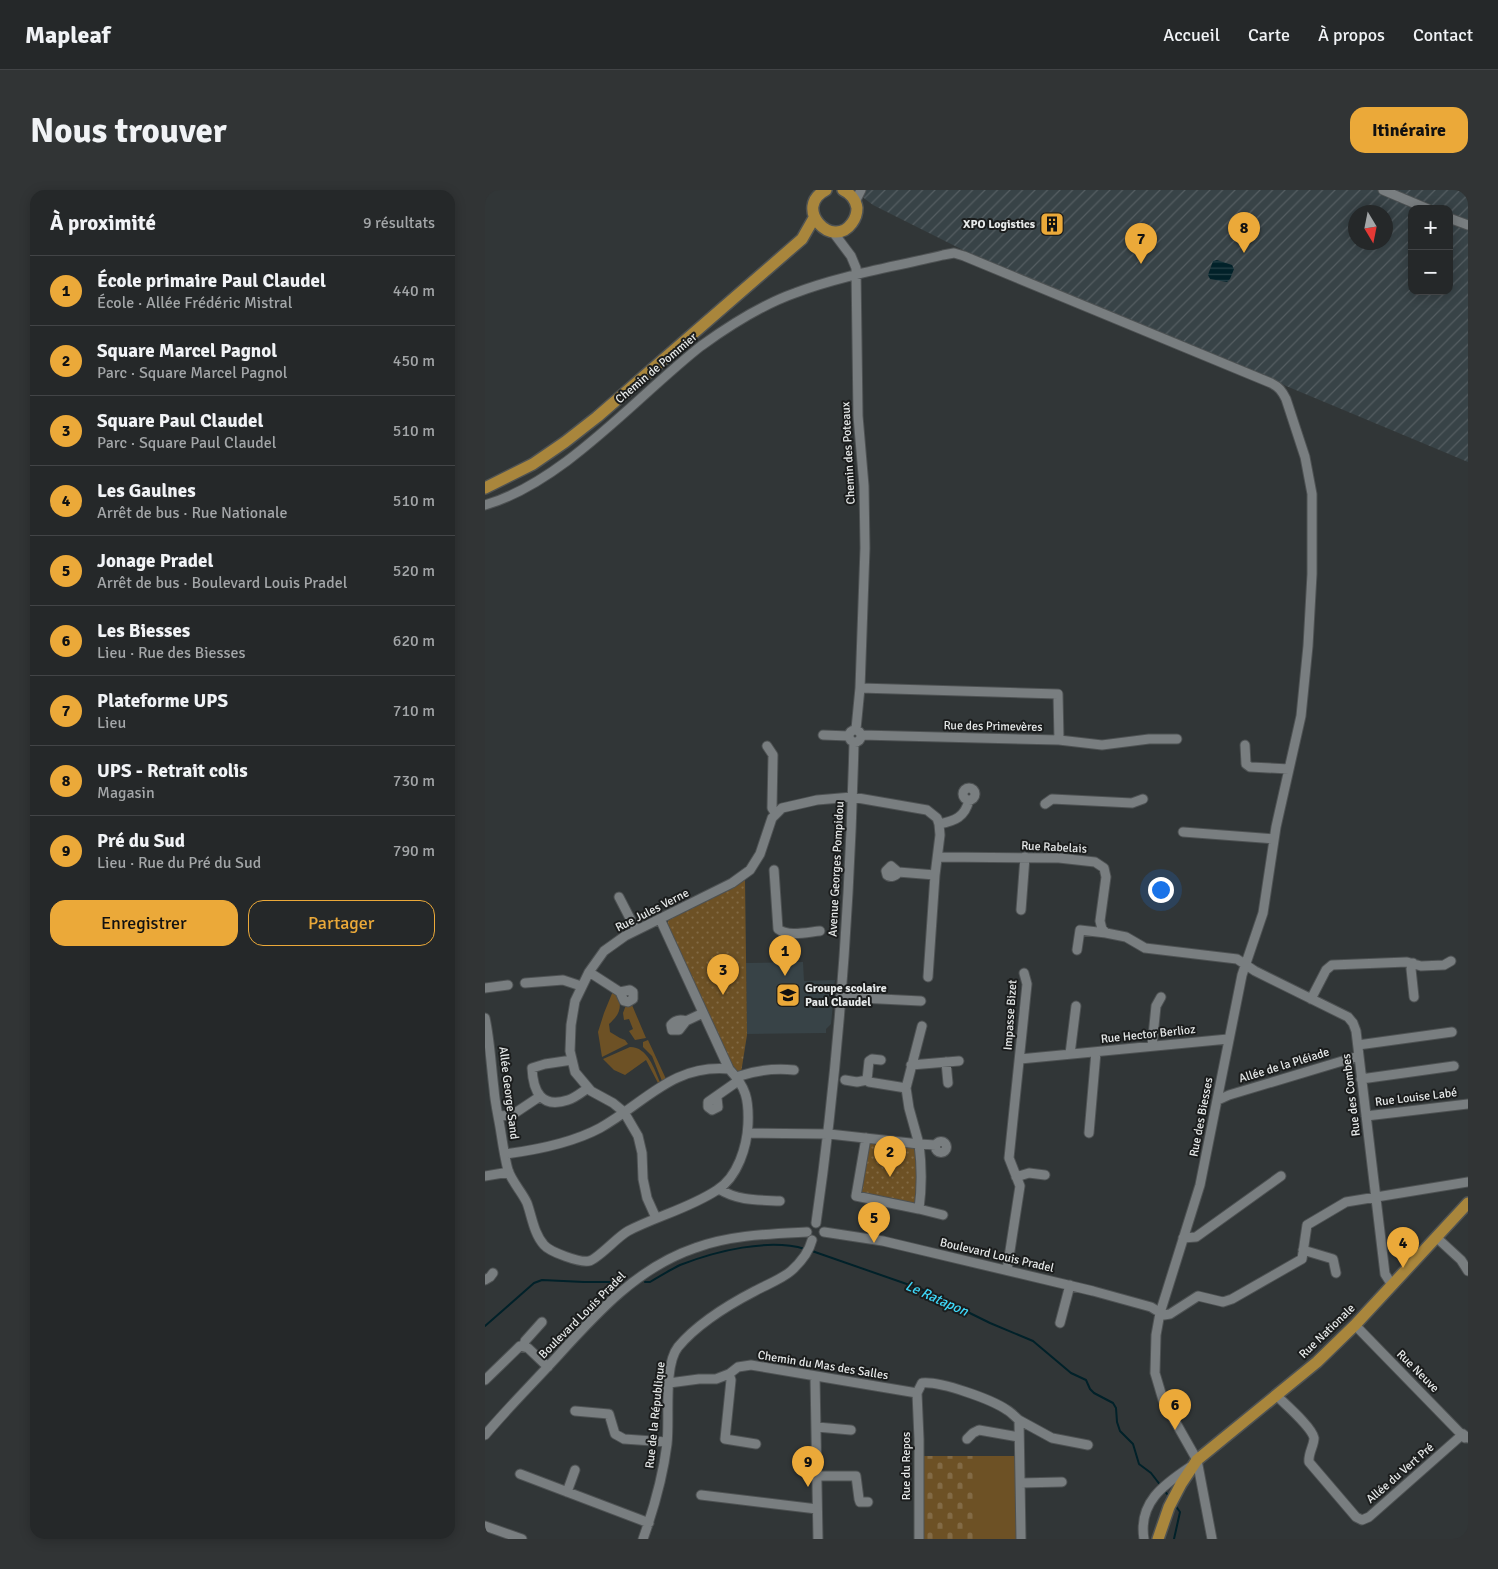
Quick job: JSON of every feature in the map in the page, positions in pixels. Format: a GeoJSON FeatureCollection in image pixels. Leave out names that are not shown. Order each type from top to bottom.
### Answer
{"type":"FeatureCollection","features":[{"type":"Feature","properties":{"kind":"main road"},"geometry":{"type":"LineString","coordinates":[[802,239],[834,230],[854,221],[856,215],[855,202],[843,190]]}},
{"type":"Feature","properties":{"kind":"main road"},"geometry":{"type":"LineString","coordinates":[[821,192],[813,206],[815,218],[817,223],[834,230]]}},
{"type":"Feature","properties":{"kind":"main road"},"geometry":{"type":"LineString","coordinates":[[485,488],[533,464],[597,417],[802,239],[815,218]]}},
{"type":"Feature","properties":{"kind":"main road","name":"Rue Nationale"},"geometry":{"type":"LineString","coordinates":[[1159,1539],[1169,1506],[1195,1463],[1317,1362],[1355,1325],[1468,1203]]}},
{"type":"Feature","properties":{"kind":"street"},"geometry":{"type":"LineString","coordinates":[[855,202],[861,190]]}},
{"type":"Feature","properties":{"kind":"street"},"geometry":{"type":"LineString","coordinates":[[1383,190],[1419,205]]}},
{"type":"Feature","properties":{"kind":"street"},"geometry":{"type":"LineString","coordinates":[[1453,219],[1468,225]]}},
{"type":"Feature","properties":{"kind":"street","name":"Chemin des Poteaux"},"geometry":{"type":"LineString","coordinates":[[834,230],[855,263],[856,275],[858,416],[864,486],[865,548],[860,688]]}},
{"type":"Feature","properties":{"kind":"street","name":"Chemin de Pommier"},"geometry":{"type":"LineString","coordinates":[[485,505],[523,489],[558,466],[590,442],[681,362],[718,333],[769,304],[794,293],[856,275],[954,253],[1278,386],[1286,398],[1305,457],[1312,494],[1312,574],[1308,646],[1301,716]]}},
{"type":"Feature","properties":{"kind":"street"},"geometry":{"type":"LineString","coordinates":[[823,735],[859,740],[860,688]]}},
{"type":"Feature","properties":{"kind":"street","name":"Rue des Primevères"},"geometry":{"type":"LineString","coordinates":[[859,732],[1059,740],[1058,694],[860,688]]}},
{"type":"Feature","properties":{"kind":"street","name":"Rue des Biesses"},"geometry":{"type":"LineString","coordinates":[[1212,1539],[1195,1463],[1163,1400],[1155,1373],[1155,1354],[1160,1313],[1200,1185],[1228,1038],[1245,963],[1261,922],[1274,839],[1301,716]]}},
{"type":"Feature","properties":{"kind":"street","name":"Avenue Georges Pompidou"},"geometry":{"type":"LineString","coordinates":[[816,1223],[829,1134],[840,997],[853,797],[851,739]]}},
{"type":"Feature","properties":{"kind":"street"},"geometry":{"type":"LineString","coordinates":[[1059,740],[1102,745],[1149,739],[1177,739]]}},
{"type":"Feature","properties":{"kind":"street"},"geometry":{"type":"LineString","coordinates":[[1245,745],[1246,764],[1250,768],[1289,769]]}},
{"type":"Feature","properties":{"kind":"street"},"geometry":{"type":"LineString","coordinates":[[767,746],[773,754],[772,808],[776,814],[782,808],[808,802],[853,797],[927,810],[937,818],[940,835],[935,875],[928,977]]}},
{"type":"Feature","properties":{"kind":"street"},"geometry":{"type":"LineString","coordinates":[[1045,804],[1052,799],[1132,803],[1143,799]]}},
{"type":"Feature","properties":{"kind":"street"},"geometry":{"type":"LineString","coordinates":[[939,824],[959,818],[967,810],[969,800]]}},
{"type":"Feature","properties":{"kind":"street","name":"Rue Jules Verne"},"geometry":{"type":"LineString","coordinates":[[657,1218],[647,1198],[643,1179],[642,1153],[638,1136],[624,1112],[588,1088],[575,1072],[570,1050],[571,1025],[575,1001],[589,972],[604,951],[625,936],[732,883],[750,870],[760,854],[772,818],[776,814]]}},
{"type":"Feature","properties":{"kind":"street"},"geometry":{"type":"LineString","coordinates":[[1183,832],[1274,839]]}},
{"type":"Feature","properties":{"kind":"street","name":"Rue Rabelais"},"geometry":{"type":"LineString","coordinates":[[938,857],[1059,858],[1095,862],[1104,868],[1106,877],[1100,921],[1106,933]]}},
{"type":"Feature","properties":{"kind":"street"},"geometry":{"type":"LineString","coordinates":[[1021,910],[1025,857]]}},
{"type":"Feature","properties":{"kind":"street"},"geometry":{"type":"LineString","coordinates":[[775,870],[778,929],[789,933],[820,931]]}},
{"type":"Feature","properties":{"kind":"street"},"geometry":{"type":"LineString","coordinates":[[898,872],[935,875]]}},
{"type":"Feature","properties":{"kind":"street"},"geometry":{"type":"LineString","coordinates":[[619,897],[636,930]]}},
{"type":"Feature","properties":{"kind":"street"},"geometry":{"type":"LineString","coordinates":[[660,919],[729,1069],[746,1092],[748,1133],[743,1152],[733,1174],[719,1189],[731,1196],[750,1200],[780,1201]]}},
{"type":"Feature","properties":{"kind":"street"},"geometry":{"type":"LineString","coordinates":[[1077,950],[1079,930],[1125,937],[1145,948],[1237,959],[1245,963]]}},
{"type":"Feature","properties":{"kind":"street"},"geometry":{"type":"LineString","coordinates":[[1311,998],[1326,970],[1332,965],[1407,962],[1421,966],[1444,965],[1451,960]]}},
{"type":"Feature","properties":{"kind":"street","name":"Rue des Combes"},"geometry":{"type":"LineString","coordinates":[[1245,963],[1255,971],[1348,1017],[1353,1023],[1359,1056],[1385,1274],[1392,1285]]}},
{"type":"Feature","properties":{"kind":"street"},"geometry":{"type":"LineString","coordinates":[[1413,963],[1411,969],[1413,998]]}},
{"type":"Feature","properties":{"kind":"street"},"geometry":{"type":"LineString","coordinates":[[589,972],[620,992]]}},
{"type":"Feature","properties":{"kind":"street","name":"Impasse Bizet"},"geometry":{"type":"LineString","coordinates":[[1020,1059],[1027,984],[1024,973]]}},
{"type":"Feature","properties":{"kind":"street"},"geometry":{"type":"LineString","coordinates":[[525,983],[563,980],[581,986]]}},
{"type":"Feature","properties":{"kind":"street"},"geometry":{"type":"LineString","coordinates":[[485,988],[509,985]]}},
{"type":"Feature","properties":{"kind":"street"},"geometry":{"type":"LineString","coordinates":[[840,997],[921,1001]]}},
{"type":"Feature","properties":{"kind":"street"},"geometry":{"type":"LineString","coordinates":[[1152,1046],[1156,1006],[1161,997]]}},
{"type":"Feature","properties":{"kind":"street"},"geometry":{"type":"LineString","coordinates":[[1070,1054],[1076,1006]]}},
{"type":"Feature","properties":{"kind":"street"},"geometry":{"type":"LineString","coordinates":[[686,1021],[703,1013]]}},
{"type":"Feature","properties":{"kind":"street","name":"Allée George Sand"},"geometry":{"type":"LineString","coordinates":[[485,1018],[490,1044],[498,1116],[509,1172],[526,1202],[541,1242],[549,1250],[583,1260],[591,1260],[626,1232],[719,1189]]}},
{"type":"Feature","properties":{"kind":"street"},"geometry":{"type":"LineString","coordinates":[[919,1209],[922,1190],[922,1165],[906,1088],[911,1065],[919,1043],[921,1026]]}},
{"type":"Feature","properties":{"kind":"street"},"geometry":{"type":"LineString","coordinates":[[1357,1045],[1452,1032]]}},
{"type":"Feature","properties":{"kind":"street","name":"Rue Hector Berlioz"},"geometry":{"type":"LineString","coordinates":[[1020,1059],[1228,1038]]}},
{"type":"Feature","properties":{"kind":"street"},"geometry":{"type":"LineString","coordinates":[[1089,1133],[1096,1052]]}},
{"type":"Feature","properties":{"kind":"street","name":"Allée de la Pléiade"},"geometry":{"type":"LineString","coordinates":[[1217,1100],[1359,1056]]}},
{"type":"Feature","properties":{"kind":"street"},"geometry":{"type":"LineString","coordinates":[[867,1080],[869,1061],[872,1059],[881,1060]]}},
{"type":"Feature","properties":{"kind":"street"},"geometry":{"type":"LineString","coordinates":[[1007,1270],[1020,1186],[1009,1158],[1020,1059]]}},
{"type":"Feature","properties":{"kind":"street"},"geometry":{"type":"LineString","coordinates":[[572,1060],[532,1068],[533,1081],[539,1097],[551,1103],[569,1100],[588,1088]]}},
{"type":"Feature","properties":{"kind":"street"},"geometry":{"type":"LineString","coordinates":[[911,1065],[959,1061]]}},
{"type":"Feature","properties":{"kind":"street"},"geometry":{"type":"LineString","coordinates":[[946,1062],[948,1083]]}},
{"type":"Feature","properties":{"kind":"street"},"geometry":{"type":"LineString","coordinates":[[1361,1079],[1454,1066]]}},
{"type":"Feature","properties":{"kind":"street"},"geometry":{"type":"LineString","coordinates":[[505,1154],[531,1150],[569,1140],[599,1128],[665,1084],[689,1072],[711,1068],[729,1069]]}},
{"type":"Feature","properties":{"kind":"street"},"geometry":{"type":"LineString","coordinates":[[717,1098],[737,1079],[754,1071],[776,1068],[794,1070]]}},
{"type":"Feature","properties":{"kind":"street"},"geometry":{"type":"LineString","coordinates":[[845,1080],[857,1082],[867,1080],[869,1082],[906,1088]]}},
{"type":"Feature","properties":{"kind":"street"},"geometry":{"type":"LineString","coordinates":[[498,1116],[512,1115],[539,1097]]}},
{"type":"Feature","properties":{"kind":"street","name":"Rue Louise Labé"},"geometry":{"type":"LineString","coordinates":[[1366,1116],[1468,1104]]}},
{"type":"Feature","properties":{"kind":"street"},"geometry":{"type":"LineString","coordinates":[[748,1133],[829,1134],[935,1145]]}},
{"type":"Feature","properties":{"kind":"street"},"geometry":{"type":"LineString","coordinates":[[866,1138],[856,1196],[943,1215]]}},
{"type":"Feature","properties":{"kind":"street"},"geometry":{"type":"LineString","coordinates":[[485,1176],[509,1172]]}},
{"type":"Feature","properties":{"kind":"street"},"geometry":{"type":"LineString","coordinates":[[1016,1177],[1029,1173],[1045,1175]]}},
{"type":"Feature","properties":{"kind":"street"},"geometry":{"type":"LineString","coordinates":[[1183,1238],[1196,1237],[1281,1176]]}},
{"type":"Feature","properties":{"kind":"street"},"geometry":{"type":"LineString","coordinates":[[1160,1313],[1164,1315],[1170,1314],[1198,1296],[1223,1302],[1232,1299],[1302,1259],[1307,1225],[1346,1202],[1468,1182]]}},
{"type":"Feature","properties":{"kind":"street"},"geometry":{"type":"LineString","coordinates":[[816,1223],[823,1227],[824,1232],[820,1240],[809,1243],[810,1225],[816,1223]]}},
{"type":"Feature","properties":{"kind":"street","name":"Boulevard Louis Pradel"},"geometry":{"type":"LineString","coordinates":[[824,1232],[883,1240],[1070,1285],[1151,1307],[1160,1313]]}},
{"type":"Feature","properties":{"kind":"street","name":"Boulevard Louis Pradel"},"geometry":{"type":"LineString","coordinates":[[485,1435],[617,1295],[645,1272],[662,1262],[695,1248],[726,1240],[781,1233],[809,1243]]}},
{"type":"Feature","properties":{"kind":"street"},"geometry":{"type":"LineString","coordinates":[[1436,1237],[1467,1266]]}},
{"type":"Feature","properties":{"kind":"street","name":"Rue de la République"},"geometry":{"type":"LineString","coordinates":[[643,1539],[662,1477],[667,1442],[671,1363],[677,1348],[692,1333],[718,1313],[748,1294],[790,1272],[809,1243]]}},
{"type":"Feature","properties":{"kind":"street"},"geometry":{"type":"LineString","coordinates":[[1303,1250],[1333,1259],[1336,1273]]}},
{"type":"Feature","properties":{"kind":"street"},"geometry":{"type":"LineString","coordinates":[[485,1280],[493,1273]]}},
{"type":"Feature","properties":{"kind":"street"},"geometry":{"type":"LineString","coordinates":[[1060,1323],[1070,1285]]}},
{"type":"Feature","properties":{"kind":"street"},"geometry":{"type":"LineString","coordinates":[[524,1346],[525,1341],[542,1322]]}},
{"type":"Feature","properties":{"kind":"street","name":"Rue Neuve"},"geometry":{"type":"LineString","coordinates":[[1355,1325],[1466,1438]]}},
{"type":"Feature","properties":{"kind":"street"},"geometry":{"type":"LineString","coordinates":[[524,1346],[548,1366]]}},
{"type":"Feature","properties":{"kind":"street"},"geometry":{"type":"LineString","coordinates":[[485,1380],[518,1348],[524,1346]]}},
{"type":"Feature","properties":{"kind":"street","name":"Chemin du Mas des Salles"},"geometry":{"type":"LineString","coordinates":[[669,1383],[716,1379],[729,1374],[738,1367],[751,1365],[917,1393]]}},
{"type":"Feature","properties":{"kind":"street"},"geometry":{"type":"LineString","coordinates":[[729,1374],[731,1380],[725,1439],[756,1444]]}},
{"type":"Feature","properties":{"kind":"street"},"geometry":{"type":"LineString","coordinates":[[815,1377],[818,1539]]}},
{"type":"Feature","properties":{"kind":"street"},"geometry":{"type":"LineString","coordinates":[[917,1393],[922,1383],[931,1382],[973,1395],[1007,1410],[1019,1420],[1052,1438],[1088,1445]]}},
{"type":"Feature","properties":{"kind":"street","name":"Rue du Repos"},"geometry":{"type":"LineString","coordinates":[[917,1393],[919,1539]]}},
{"type":"Feature","properties":{"kind":"street","name":"Allée du Vert Pré"},"geometry":{"type":"LineString","coordinates":[[1276,1395],[1312,1431],[1313,1444],[1308,1457],[1309,1462],[1356,1517],[1362,1520],[1369,1517],[1466,1438]]}},
{"type":"Feature","properties":{"kind":"street"},"geometry":{"type":"LineString","coordinates":[[575,1411],[609,1414],[615,1434],[624,1439],[667,1442]]}},
{"type":"Feature","properties":{"kind":"street"},"geometry":{"type":"LineString","coordinates":[[1019,1420],[1021,1539]]}},
{"type":"Feature","properties":{"kind":"street"},"geometry":{"type":"LineString","coordinates":[[817,1427],[851,1430]]}},
{"type":"Feature","properties":{"kind":"street"},"geometry":{"type":"LineString","coordinates":[[967,1439],[979,1430],[1019,1437]]}},
{"type":"Feature","properties":{"kind":"street","name":"Rue Nationale"},"geometry":{"type":"LineString","coordinates":[[1144,1539],[1144,1516],[1147,1506],[1172,1479],[1195,1463]]}},
{"type":"Feature","properties":{"kind":"street"},"geometry":{"type":"LineString","coordinates":[[567,1492],[575,1470]]}},
{"type":"Feature","properties":{"kind":"street"},"geometry":{"type":"LineString","coordinates":[[520,1474],[649,1523]]}},
{"type":"Feature","properties":{"kind":"street"},"geometry":{"type":"LineString","coordinates":[[817,1476],[856,1476],[860,1502],[868,1502]]}},
{"type":"Feature","properties":{"kind":"street"},"geometry":{"type":"LineString","coordinates":[[1020,1483],[1062,1482]]}},
{"type":"Feature","properties":{"kind":"street"},"geometry":{"type":"LineString","coordinates":[[701,1495],[817,1509]]}},
{"type":"Feature","properties":{"kind":"street"},"geometry":{"type":"LineString","coordinates":[[485,1526],[522,1539]]}},
{"type":"Feature","properties":{"kind":"shaded area"},"geometry":{"type":"Polygon","coordinates":[[[853,190],[1468,190],[1468,462],[977,257],[873,205],[853,190]]]}},
{"type":"Feature","properties":{"kind":"shaded area","name":"Groupe scolaire Paul Claudel"},"geometry":{"type":"Polygon","coordinates":[[[803,962],[804,981],[835,980],[834,986],[829,991],[829,1000],[833,1004],[831,1024],[826,1029],[826,1033],[747,1034],[746,963],[803,962]]]}},
{"type":"Feature","properties":{"kind":"green space"},"geometry":{"type":"Polygon","coordinates":[[[745,879],[747,1035],[741,1073],[735,1072],[732,1067],[667,925],[669,917],[745,879]]]}},
{"type":"Feature","properties":{"kind":"green space"},"geometry":{"type":"Polygon","coordinates":[[[613,991],[618,993],[620,1007],[618,1014],[609,1024],[610,1032],[625,1040],[628,1044],[602,1057],[598,1032],[613,991]]]}},
{"type":"Feature","properties":{"kind":"green space"},"geometry":{"type":"Polygon","coordinates":[[[626,1005],[632,1005],[646,1038],[635,1040],[629,1031],[633,1029],[629,1019],[624,1020],[623,1013],[626,1005]]]}},
{"type":"Feature","properties":{"kind":"green space"},"geometry":{"type":"Polygon","coordinates":[[[648,1040],[666,1079],[662,1081],[652,1056],[643,1047],[643,1042],[648,1040]]]}},
{"type":"Feature","properties":{"kind":"green space"},"geometry":{"type":"Polygon","coordinates":[[[630,1047],[636,1048],[646,1055],[653,1065],[660,1082],[658,1083],[646,1060],[625,1075],[614,1070],[603,1059],[630,1047]]]}},
{"type":"Feature","properties":{"kind":"green space"},"geometry":{"type":"Polygon","coordinates":[[[872,1142],[888,1144],[887,1147],[900,1149],[901,1146],[913,1148],[917,1151],[917,1201],[910,1206],[862,1195],[859,1188],[869,1144],[872,1142]]]}},
{"type":"Feature","properties":{"kind":"green space"},"geometry":{"type":"Polygon","coordinates":[[[922,1456],[977,1456],[977,1539],[921,1539],[922,1456]]]}},
{"type":"Feature","properties":{"kind":"green space"},"geometry":{"type":"Polygon","coordinates":[[[977,1456],[1018,1456],[1019,1539],[977,1539],[977,1456]]]}},
{"type":"Feature","properties":{"kind":"water"},"geometry":{"type":"Polygon","coordinates":[[[1217,260],[1232,265],[1234,269],[1227,282],[1210,279],[1208,275],[1213,261],[1217,260]]]}},
{"type":"Feature","properties":{"kind":"waterway","name":"Le Ratapon"},"geometry":{"type":"LineString","coordinates":[[645,1282],[650,1282],[680,1265],[726,1251],[775,1245],[805,1249]]}},
{"type":"Feature","properties":{"kind":"waterway","name":"Le Ratapon"},"geometry":{"type":"LineString","coordinates":[[812,1251],[921,1289],[990,1323],[1033,1341],[1071,1373],[1086,1380],[1094,1393],[1113,1403],[1116,1408],[1120,1431],[1133,1444],[1139,1464],[1151,1473],[1161,1486]]}},
{"type":"Feature","properties":{"kind":"waterway","name":"Le Ratapon"},"geometry":{"type":"LineString","coordinates":[[485,1326],[534,1283],[542,1280],[620,1282]]}},
{"type":"Feature","properties":{"kind":"waterway","name":"Le Ratapon"},"geometry":{"type":"LineString","coordinates":[[1164,1490],[1167,1494]]}},
{"type":"Feature","properties":{"kind":"waterway","name":"Le Ratapon"},"geometry":{"type":"LineString","coordinates":[[1174,1539],[1180,1512],[1175,1505]]}},
{"type":"Feature","properties":{"kind":"place","name":"XPO Logistics"},"geometry":{"type":"Point","coordinates":[1052,224]}},
{"type":"Feature","properties":{"kind":"place","name":"UPS - Retrait colis"},"geometry":{"type":"Point","coordinates":[1244,253]}},
{"type":"Feature","properties":{"kind":"place","name":"Plateforme UPS"},"geometry":{"type":"Point","coordinates":[1141,264]}},
{"type":"Feature","properties":{"kind":"place","name":"École primaire Paul Claudel"},"geometry":{"type":"Point","coordinates":[785,976]}},
{"type":"Feature","properties":{"kind":"place","name":"Square Paul Claudel"},"geometry":{"type":"Point","coordinates":[723,995]}},
{"type":"Feature","properties":{"kind":"place","name":"Groupe scolaire Paul Claudel"},"geometry":{"type":"Point","coordinates":[788,995]}},
{"type":"Feature","properties":{"kind":"place","name":"Square Marcel Pagnol"},"geometry":{"type":"Point","coordinates":[890,1177]}},
{"type":"Feature","properties":{"kind":"place","name":"Jonage Pradel"},"geometry":{"type":"Point","coordinates":[874,1243]}},
{"type":"Feature","properties":{"kind":"place","name":"Les Gaulnes"},"geometry":{"type":"Point","coordinates":[1403,1268]}},
{"type":"Feature","properties":{"kind":"place","name":"Les Biesses"},"geometry":{"type":"Point","coordinates":[1175,1430]}},
{"type":"Feature","properties":{"kind":"place","name":"Pré du Sud"},"geometry":{"type":"Point","coordinates":[808,1487]}}]}
